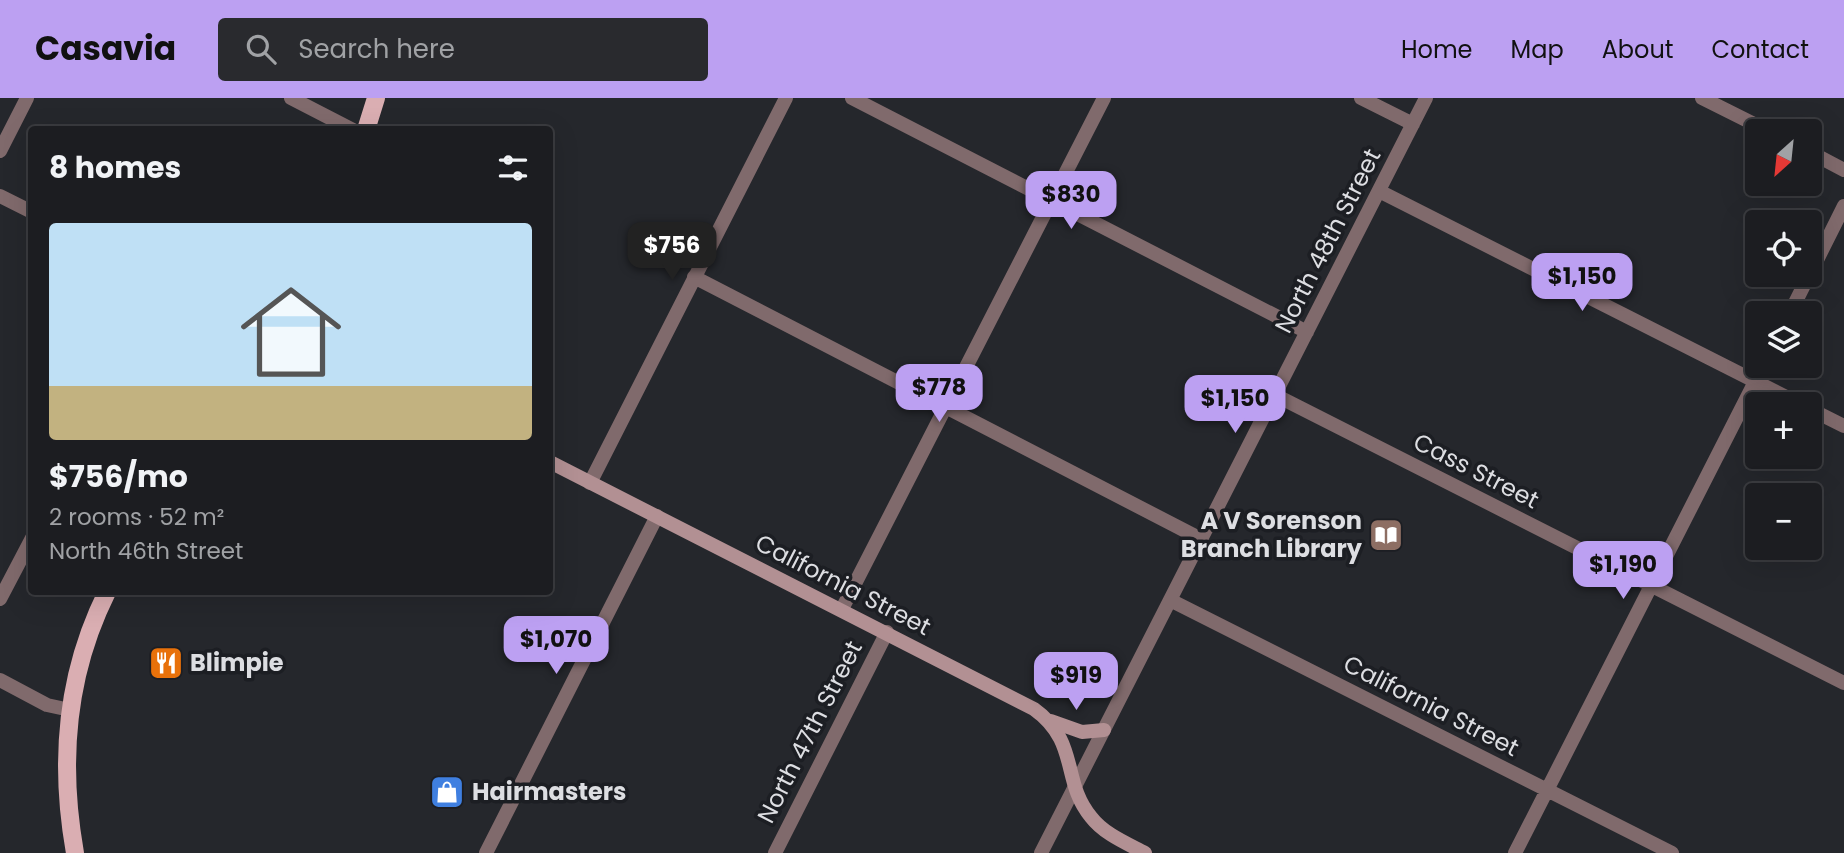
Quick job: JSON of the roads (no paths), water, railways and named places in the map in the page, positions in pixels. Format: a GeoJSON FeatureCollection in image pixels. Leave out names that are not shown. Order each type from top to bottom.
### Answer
{"type":"FeatureCollection","features":[{"type":"Feature","properties":{"kind":"main road"},"geometry":{"type":"LineString","coordinates":[[367,126],[376,98]]}},
{"type":"Feature","properties":{"kind":"main road","name":"California Street"},"geometry":{"type":"LineString","coordinates":[[553,464],[1017,699],[1047,720],[1063,741],[1075,787],[1088,813],[1098,825],[1145,853]]}},
{"type":"Feature","properties":{"kind":"main road"},"geometry":{"type":"LineString","coordinates":[[75,853],[67,791],[70,710],[85,645],[106,595]]}},
{"type":"Feature","properties":{"kind":"main road"},"geometry":{"type":"LineString","coordinates":[[1047,720],[1082,732],[1104,730]]}},
{"type":"Feature","properties":{"kind":"street"},"geometry":{"type":"LineString","coordinates":[[0,151],[27,98]]}},
{"type":"Feature","properties":{"kind":"street"},"geometry":{"type":"LineString","coordinates":[[291,98],[345,126]]}},
{"type":"Feature","properties":{"kind":"street"},"geometry":{"type":"LineString","coordinates":[[590,483],[786,98]]}},
{"type":"Feature","properties":{"kind":"street"},"geometry":{"type":"LineString","coordinates":[[852,98],[1307,332]]}},
{"type":"Feature","properties":{"kind":"street","name":"North 47th Street"},"geometry":{"type":"LineString","coordinates":[[842,610],[1104,98]]}},
{"type":"Feature","properties":{"kind":"street"},"geometry":{"type":"LineString","coordinates":[[1361,98],[1413,124]]}},
{"type":"Feature","properties":{"kind":"street","name":"North 48th Street"},"geometry":{"type":"LineString","coordinates":[[1041,853],[1426,98]]}},
{"type":"Feature","properties":{"kind":"street"},"geometry":{"type":"LineString","coordinates":[[1702,98],[1745,120]]}},
{"type":"Feature","properties":{"kind":"street"},"geometry":{"type":"LineString","coordinates":[[1822,158],[1844,170]]}},
{"type":"Feature","properties":{"kind":"street"},"geometry":{"type":"LineString","coordinates":[[1379,191],[1777,392]]}},
{"type":"Feature","properties":{"kind":"street"},"geometry":{"type":"LineString","coordinates":[[0,197],[28,210]]}},
{"type":"Feature","properties":{"kind":"street"},"geometry":{"type":"LineString","coordinates":[[1822,249],[1844,206]]}},
{"type":"Feature","properties":{"kind":"street"},"geometry":{"type":"LineString","coordinates":[[694,277],[1201,540]]}},
{"type":"Feature","properties":{"kind":"street"},"geometry":{"type":"LineString","coordinates":[[1515,853],[1757,378]]}},
{"type":"Feature","properties":{"kind":"street","name":"Cass Street"},"geometry":{"type":"LineString","coordinates":[[1275,395],[1844,683]]}},
{"type":"Feature","properties":{"kind":"street"},"geometry":{"type":"LineString","coordinates":[[1822,415],[1844,426]]}},
{"type":"Feature","properties":{"kind":"street"},"geometry":{"type":"LineString","coordinates":[[486,853],[657,516]]}},
{"type":"Feature","properties":{"kind":"street"},"geometry":{"type":"LineString","coordinates":[[0,600],[28,546]]}},
{"type":"Feature","properties":{"kind":"street","name":"California Street"},"geometry":{"type":"LineString","coordinates":[[1170,600],[1672,853]]}},
{"type":"Feature","properties":{"kind":"street","name":"North 47th Street"},"geometry":{"type":"LineString","coordinates":[[775,853],[887,632]]}},
{"type":"Feature","properties":{"kind":"street"},"geometry":{"type":"LineString","coordinates":[[0,680],[47,705],[70,710]]}},
{"type":"Feature","properties":{"kind":"place","name":"A V Sorenson Branch Library"},"geometry":{"type":"Point","coordinates":[1386,535]}},
{"type":"Feature","properties":{"kind":"place","name":"Blimpie"},"geometry":{"type":"Point","coordinates":[166,663]}},
{"type":"Feature","properties":{"kind":"place","name":"Hairmasters"},"geometry":{"type":"Point","coordinates":[447,792]}}]}
